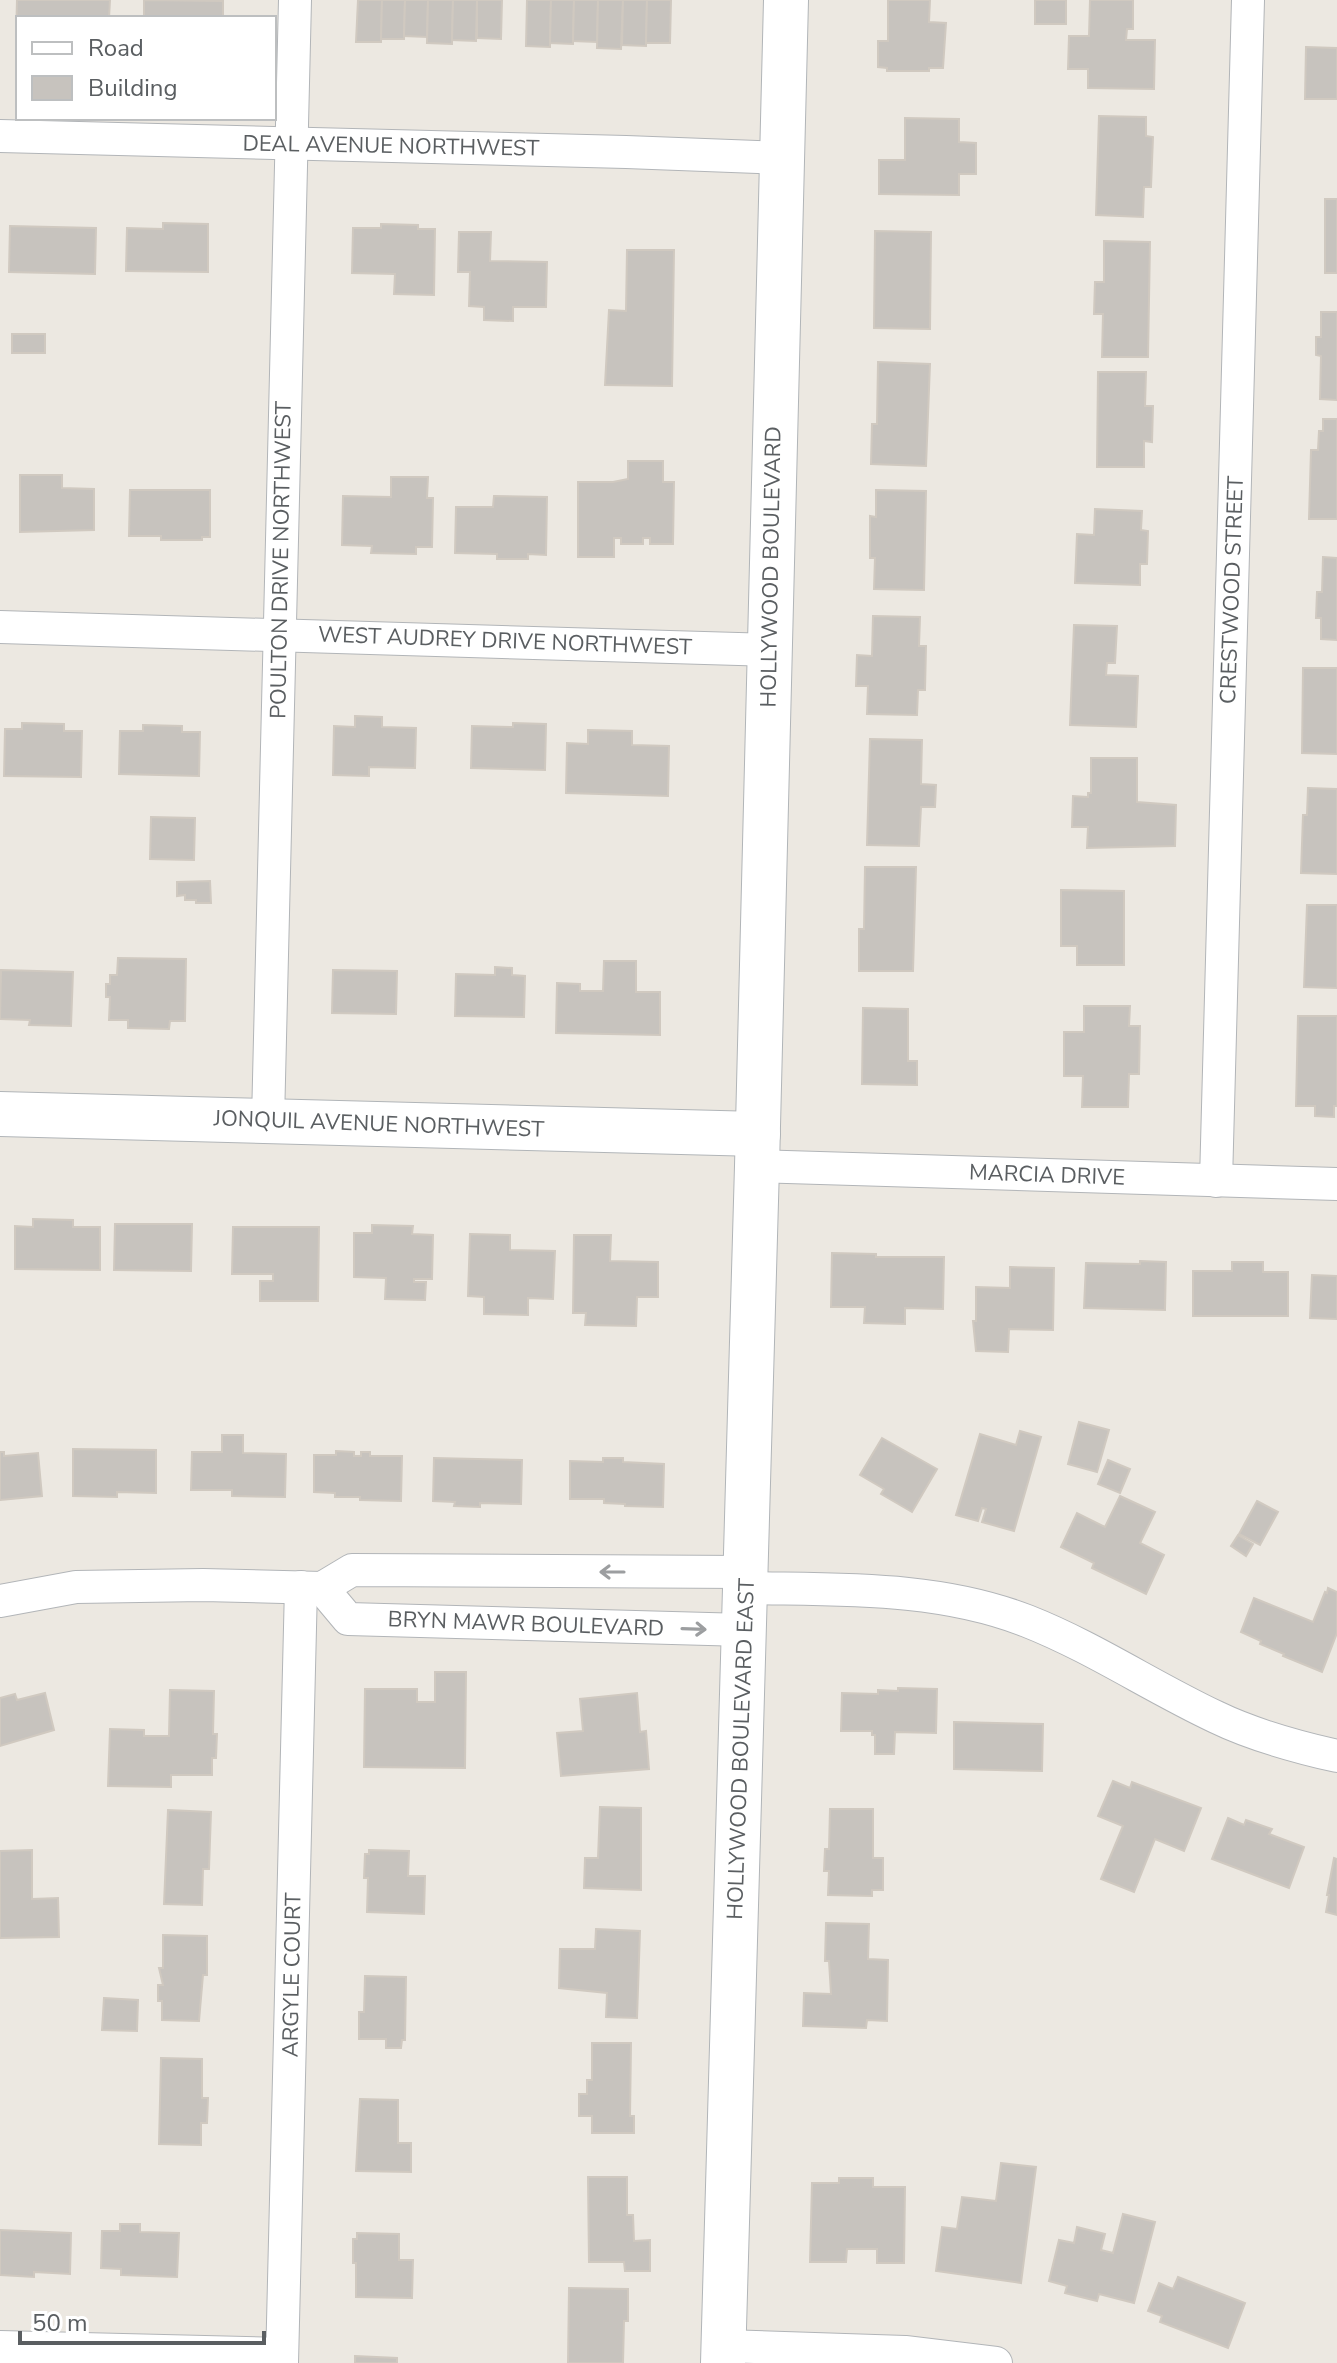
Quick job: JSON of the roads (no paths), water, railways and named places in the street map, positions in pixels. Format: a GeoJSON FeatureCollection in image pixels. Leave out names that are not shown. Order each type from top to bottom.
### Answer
{"type":"FeatureCollection","features":[{"type":"Feature","properties":{"kind":"street","name":"POULTON DRIVE NORTHWEST"},"geometry":{"type":"LineString","coordinates":[[268,1121],[295,0]]}},
{"type":"Feature","properties":{"kind":"street","name":"HOLLYWOOD BOULEVARD"},"geometry":{"type":"LineString","coordinates":[[758,1150],[786,0]]}},
{"type":"Feature","properties":{"kind":"street","name":"CRESTWOOD STREET"},"geometry":{"type":"LineString","coordinates":[[1216,1181],[1248,0]]}},
{"type":"Feature","properties":{"kind":"street","name":"DEAL AVENUE NORTHWEST"},"geometry":{"type":"LineString","coordinates":[[0,136],[782,158]]}},
{"type":"Feature","properties":{"kind":"street","name":"WEST AUDREY DRIVE NORTHWEST"},"geometry":{"type":"LineString","coordinates":[[0,627],[769,650]]}},
{"type":"Feature","properties":{"kind":"street","name":"JONQUIL AVENUE NORTHWEST"},"geometry":{"type":"LineString","coordinates":[[0,1114],[268,1121],[758,1150]]}},
{"type":"Feature","properties":{"kind":"street","name":"MARCIA DRIVE"},"geometry":{"type":"LineString","coordinates":[[758,1150],[1216,1181],[1337,1184]]}},
{"type":"Feature","properties":{"kind":"street","name":"HOLLYWOOD BOULEVARD EAST"},"geometry":{"type":"LineString","coordinates":[[723,2354],[758,1150]]}},
{"type":"Feature","properties":{"kind":"street","name":"BRYN MAWR BOULEVARD"},"geometry":{"type":"LineString","coordinates":[[0,1601],[76,1587],[203,1585],[312,1588],[352,1570],[746,1597]]}},
{"type":"Feature","properties":{"kind":"street","name":"BRYN MAWR BOULEVARD"},"geometry":{"type":"LineString","coordinates":[[312,1588],[348,1619],[746,1597],[902,1592],[997,1611],[1073,1640],[1217,1718],[1308,1750],[1337,1756]]}},
{"type":"Feature","properties":{"kind":"street","name":"ARGYLE COURT"},"geometry":{"type":"LineString","coordinates":[[282,2359],[312,1588]]}},
{"type":"Feature","properties":{"kind":"street"},"geometry":{"type":"LineString","coordinates":[[0,2347],[282,2359]]}},
{"type":"Feature","properties":{"kind":"street"},"geometry":{"type":"LineString","coordinates":[[723,2354],[905,2352],[996,2363]]}}]}
